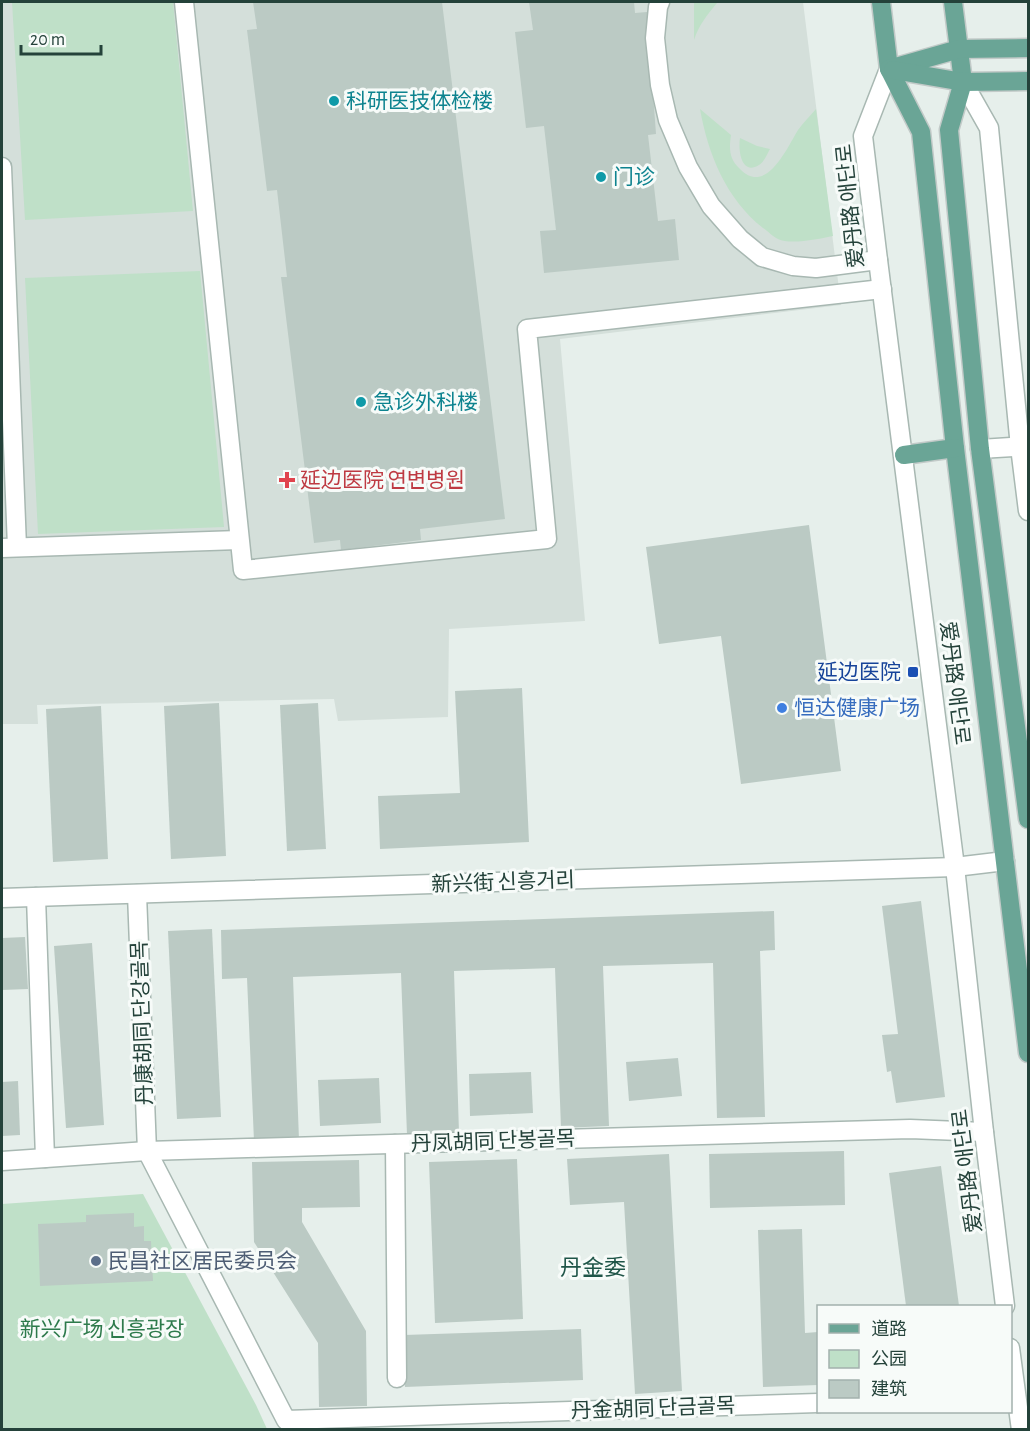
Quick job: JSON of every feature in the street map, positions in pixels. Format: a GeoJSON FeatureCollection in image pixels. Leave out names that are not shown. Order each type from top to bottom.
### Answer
{"type":"FeatureCollection","features":[{"type":"Feature","properties":{"kind":"main road","name":"爱丹路 애단로"},"geometry":{"type":"LineString","coordinates":[[881,2],[889,69],[921,132],[955,448],[1029,1053]]}},
{"type":"Feature","properties":{"kind":"main road"},"geometry":{"type":"LineString","coordinates":[[953,2],[963,82],[949,130],[980,449],[1029,819]]}},
{"type":"Feature","properties":{"kind":"main road"},"geometry":{"type":"LineString","coordinates":[[889,69],[959,49],[1029,48]]}},
{"type":"Feature","properties":{"kind":"main road"},"geometry":{"type":"LineString","coordinates":[[889,69],[963,82],[1029,81]]}},
{"type":"Feature","properties":{"kind":"main road"},"geometry":{"type":"LineString","coordinates":[[904,455],[955,448]]}},
{"type":"Feature","properties":{"kind":"street"},"geometry":{"type":"LineString","coordinates":[[184,2],[243,570],[547,539],[527,329],[882,289]]}},
{"type":"Feature","properties":{"kind":"street"},"geometry":{"type":"LineString","coordinates":[[660,2],[655,38],[660,86],[668,120],[688,167],[711,206],[740,239],[762,257],[793,266],[816,268],[878,260]]}},
{"type":"Feature","properties":{"kind":"street","name":"爱丹路 애단로"},"geometry":{"type":"LineString","coordinates":[[889,69],[863,136],[955,867],[1005,1305]]}},
{"type":"Feature","properties":{"kind":"street"},"geometry":{"type":"LineString","coordinates":[[963,82],[989,128],[1029,511]]}},
{"type":"Feature","properties":{"kind":"street"},"geometry":{"type":"LineString","coordinates":[[2,167],[9,547],[239,540]]}},
{"type":"Feature","properties":{"kind":"street"},"geometry":{"type":"LineString","coordinates":[[980,449],[1024,446]]}},
{"type":"Feature","properties":{"kind":"street","name":"新兴街 신흥거리"},"geometry":{"type":"LineString","coordinates":[[2,898],[955,867],[1005,861]]}},
{"type":"Feature","properties":{"kind":"street","name":"丹康胡同 단강골목"},"geometry":{"type":"LineString","coordinates":[[137,894],[147,1151]]}},
{"type":"Feature","properties":{"kind":"street"},"geometry":{"type":"LineString","coordinates":[[36,897],[45,1158]]}},
{"type":"Feature","properties":{"kind":"street","name":"丹凤胡同 단봉골목"},"geometry":{"type":"LineString","coordinates":[[2,1161],[147,1151],[910,1130],[984,1132]]}},
{"type":"Feature","properties":{"kind":"street"},"geometry":{"type":"LineString","coordinates":[[395,1144],[397,1377]]}},
{"type":"Feature","properties":{"kind":"street","name":"丹金胡同 단금골목"},"geometry":{"type":"LineString","coordinates":[[147,1151],[286,1420],[318,1424],[817,1403]]}},
{"type":"Feature","properties":{"kind":"street"},"geometry":{"type":"LineString","coordinates":[[1012,1354],[1019,1396],[1021,1430]]}},
{"type":"Feature","properties":{"kind":"shaded area","name":"延边医院 연변병원"},"geometry":{"type":"Polygon","coordinates":[[[2,2],[803,2],[841,305],[560,339],[585,621],[449,629],[448,717],[338,721],[334,699],[37,705],[38,724],[2,724],[2,2]]]}},
{"type":"Feature","properties":{"kind":"green space"},"geometry":{"type":"Polygon","coordinates":[[[12,2],[173,2],[193,211],[25,220],[12,2]]]}},
{"type":"Feature","properties":{"kind":"green space"},"geometry":{"type":"Polygon","coordinates":[[[694,2],[717,3],[704,20],[694,40],[694,2]]]}},
{"type":"Feature","properties":{"kind":"green space"},"geometry":{"type":"Polygon","coordinates":[[[700,109],[731,135],[731,154],[736,165],[750,176],[758,177],[775,166],[798,130],[816,109],[833,236],[805,241],[783,241],[774,237],[750,216],[739,204],[721,174],[708,142],[700,109]]]}},
{"type":"Feature","properties":{"kind":"green space"},"geometry":{"type":"Polygon","coordinates":[[[740,138],[770,149],[759,165],[748,167],[742,160],[740,138]]]}},
{"type":"Feature","properties":{"kind":"green space"},"geometry":{"type":"Polygon","coordinates":[[[200,271],[224,527],[38,534],[25,278],[200,271]]]}},
{"type":"Feature","properties":{"kind":"green space","name":"新兴广场 신흥광장"},"geometry":{"type":"Polygon","coordinates":[[[143,1194],[267,1429],[2,1430],[2,1204],[143,1194]]]}},
{"type":"Feature","properties":{"kind":"building"},"geometry":{"type":"Polygon","coordinates":[[[253,2],[442,2],[505,519],[420,529],[421,540],[341,550],[340,540],[314,543],[281,277],[287,277],[277,190],[267,191],[247,30],[257,29],[253,2]]]}},
{"type":"Feature","properties":{"kind":"building","name":"门诊"},"geometry":{"type":"Polygon","coordinates":[[[529,2],[634,2],[635,13],[647,12],[656,134],[648,135],[658,221],[675,219],[679,260],[544,273],[540,231],[556,230],[544,126],[526,128],[515,32],[533,30],[529,2]]]}},
{"type":"Feature","properties":{"kind":"building","name":"恒达健康广场"},"geometry":{"type":"Polygon","coordinates":[[[809,525],[841,771],[741,784],[721,636],[659,644],[646,547],[809,525]]]}},
{"type":"Feature","properties":{"kind":"building"},"geometry":{"type":"Polygon","coordinates":[[[522,688],[529,842],[380,849],[378,796],[460,793],[455,691],[522,688]]]}},
{"type":"Feature","properties":{"kind":"building"},"geometry":{"type":"Polygon","coordinates":[[[219,703],[226,856],[171,859],[164,706],[219,703]]]}},
{"type":"Feature","properties":{"kind":"building"},"geometry":{"type":"Polygon","coordinates":[[[318,703],[326,849],[287,851],[280,705],[318,703]]]}},
{"type":"Feature","properties":{"kind":"building"},"geometry":{"type":"Polygon","coordinates":[[[101,706],[108,859],[53,862],[46,709],[101,706]]]}},
{"type":"Feature","properties":{"kind":"building"},"geometry":{"type":"Polygon","coordinates":[[[921,901],[945,1097],[896,1103],[891,1071],[887,1072],[882,1035],[898,1034],[882,906],[921,901]]]}},
{"type":"Feature","properties":{"kind":"building"},"geometry":{"type":"Polygon","coordinates":[[[774,911],[775,950],[760,951],[765,1117],[717,1118],[713,963],[603,966],[609,1126],[561,1128],[555,968],[454,971],[459,1133],[407,1135],[401,973],[293,977],[299,1140],[254,1141],[247,978],[222,979],[221,930],[774,911]]]}},
{"type":"Feature","properties":{"kind":"building"},"geometry":{"type":"Polygon","coordinates":[[[212,929],[221,1117],[177,1119],[168,931],[212,929]]]}},
{"type":"Feature","properties":{"kind":"building"},"geometry":{"type":"Polygon","coordinates":[[[25,937],[28,989],[2,990],[2,938],[25,937]]]}},
{"type":"Feature","properties":{"kind":"building"},"geometry":{"type":"Polygon","coordinates":[[[92,943],[104,1125],[66,1128],[54,946],[92,943]]]}},
{"type":"Feature","properties":{"kind":"building"},"geometry":{"type":"Polygon","coordinates":[[[678,1058],[682,1096],[629,1101],[626,1062],[678,1058]]]}},
{"type":"Feature","properties":{"kind":"building"},"geometry":{"type":"Polygon","coordinates":[[[531,1072],[533,1113],[470,1116],[469,1074],[531,1072]]]}},
{"type":"Feature","properties":{"kind":"building"},"geometry":{"type":"Polygon","coordinates":[[[379,1078],[381,1123],[320,1126],[318,1080],[379,1078]]]}},
{"type":"Feature","properties":{"kind":"building"},"geometry":{"type":"Polygon","coordinates":[[[18,1081],[20,1135],[2,1136],[2,1082],[18,1081]]]}},
{"type":"Feature","properties":{"kind":"building"},"geometry":{"type":"Polygon","coordinates":[[[844,1151],[845,1205],[710,1208],[709,1154],[844,1151]]]}},
{"type":"Feature","properties":{"kind":"building"},"geometry":{"type":"Polygon","coordinates":[[[669,1154],[682,1391],[635,1394],[624,1202],[570,1205],[567,1159],[669,1154]]]}},
{"type":"Feature","properties":{"kind":"building"},"geometry":{"type":"Polygon","coordinates":[[[517,1159],[523,1319],[435,1323],[429,1162],[517,1159]]]}},
{"type":"Feature","properties":{"kind":"building"},"geometry":{"type":"Polygon","coordinates":[[[359,1160],[360,1207],[302,1208],[302,1222],[366,1331],[367,1406],[319,1407],[318,1343],[254,1242],[252,1162],[359,1160]]]}},
{"type":"Feature","properties":{"kind":"building"},"geometry":{"type":"Polygon","coordinates":[[[941,1166],[959,1305],[906,1305],[889,1173],[941,1166]]]}},
{"type":"Feature","properties":{"kind":"building","name":"民昌社区居民委员会"},"geometry":{"type":"Polygon","coordinates":[[[134,1213],[134,1227],[144,1226],[144,1241],[151,1241],[153,1281],[40,1286],[38,1224],[86,1222],[86,1215],[134,1213]]]}},
{"type":"Feature","properties":{"kind":"building"},"geometry":{"type":"Polygon","coordinates":[[[802,1229],[805,1333],[817,1332],[817,1385],[763,1387],[758,1230],[802,1229]]]}},
{"type":"Feature","properties":{"kind":"building"},"geometry":{"type":"Polygon","coordinates":[[[581,1329],[583,1380],[405,1387],[404,1335],[581,1329]]]}},
{"type":"Feature","properties":{"kind":"place","name":"科研医技体检楼"},"geometry":{"type":"Point","coordinates":[334,101]}},
{"type":"Feature","properties":{"kind":"place","name":"门诊"},"geometry":{"type":"Point","coordinates":[601,177]}},
{"type":"Feature","properties":{"kind":"place","name":"急诊外科楼"},"geometry":{"type":"Point","coordinates":[361,402]}},
{"type":"Feature","properties":{"kind":"place","name":"延边医院 연변병원"},"geometry":{"type":"Point","coordinates":[287,480]}},
{"type":"Feature","properties":{"kind":"place","name":"延边医院"},"geometry":{"type":"Point","coordinates":[913,672]}},
{"type":"Feature","properties":{"kind":"place","name":"恒达健康广场"},"geometry":{"type":"Point","coordinates":[782,708]}},
{"type":"Feature","properties":{"kind":"place","name":"民昌社区居民委员会"},"geometry":{"type":"Point","coordinates":[96,1261]}},
{"type":"Feature","properties":{"kind":"district","name":"丹金委"},"geometry":{"type":"Point","coordinates":[593,1267]}}]}
